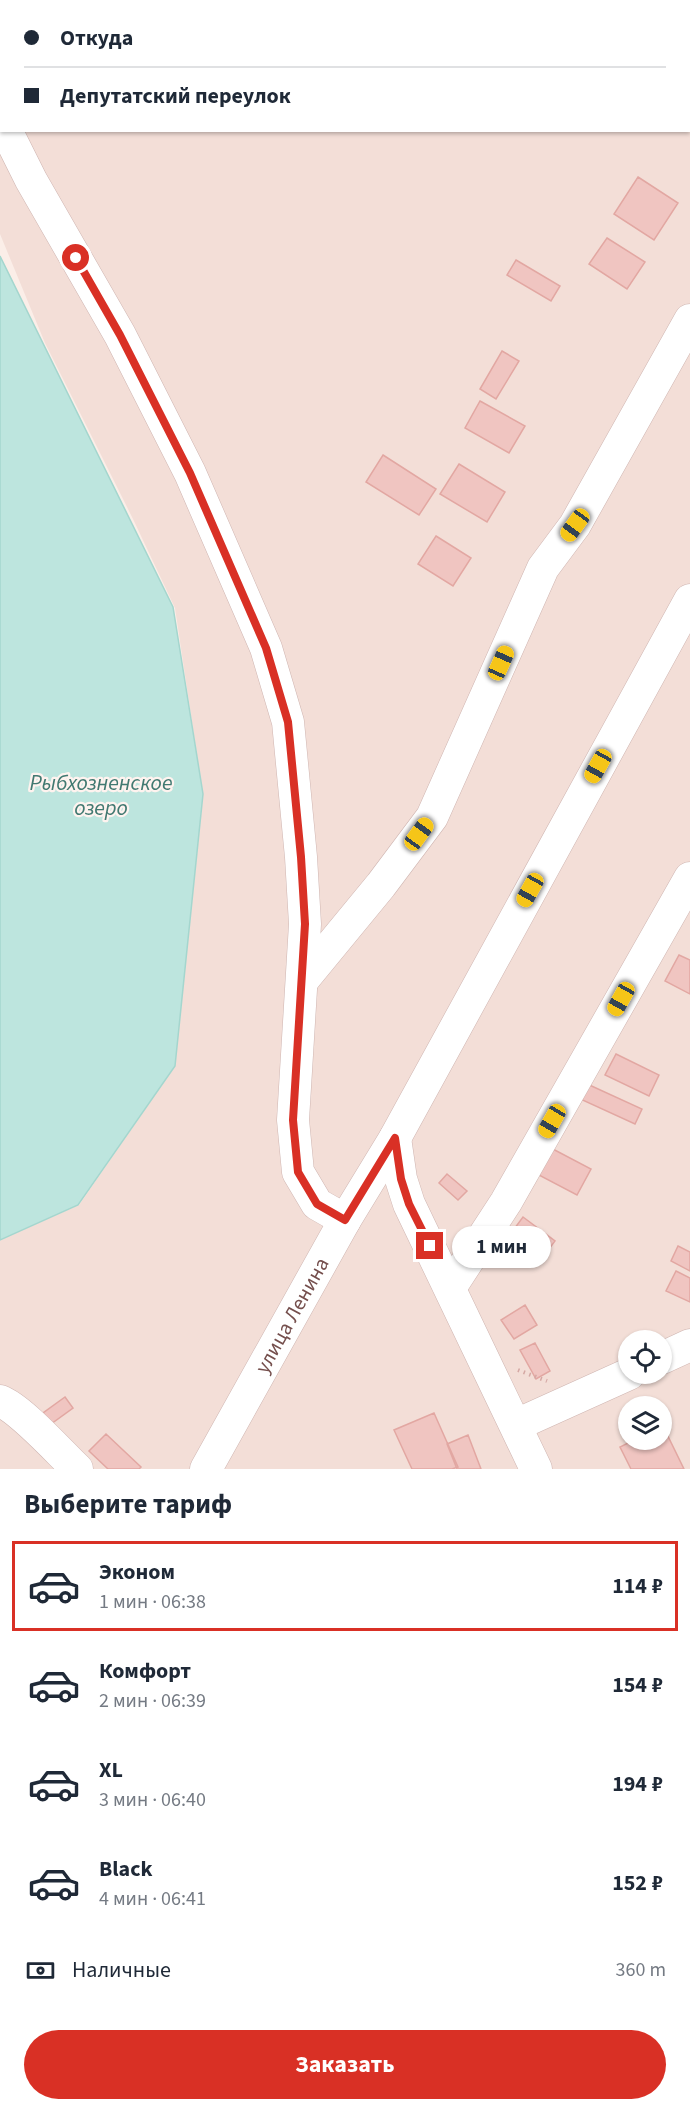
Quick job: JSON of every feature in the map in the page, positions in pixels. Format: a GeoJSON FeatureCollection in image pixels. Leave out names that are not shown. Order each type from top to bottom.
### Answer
{"type":"FeatureCollection","features":[{"type":"Feature","properties":{"kind":"street"},"geometry":{"type":"LineString","coordinates":[[7,132],[120,335],[190,473],[266,648],[288,722],[301,857],[305,924],[293,1120],[298,1172],[317,1204],[345,1220]]}},
{"type":"Feature","properties":{"kind":"street"},"geometry":{"type":"LineString","coordinates":[[302,981],[381,885],[432,816],[543,568],[575,525],[690,320]]}},
{"type":"Feature","properties":{"kind":"street","name":"улица Ленина"},"geometry":{"type":"LineString","coordinates":[[206,1469],[345,1220],[388,1151],[690,600]]}},
{"type":"Feature","properties":{"kind":"street"},"geometry":{"type":"LineString","coordinates":[[450,1288],[506,1202],[690,878]]}},
{"type":"Feature","properties":{"kind":"street"},"geometry":{"type":"LineString","coordinates":[[388,1151],[409,1204],[536,1469]]}},
{"type":"Feature","properties":{"kind":"street"},"geometry":{"type":"LineString","coordinates":[[672,1353],[690,1345]]}},
{"type":"Feature","properties":{"kind":"street"},"geometry":{"type":"LineString","coordinates":[[516,1425],[618,1379]]}},
{"type":"Feature","properties":{"kind":"street"},"geometry":{"type":"LineString","coordinates":[[0,1401],[7,1403],[36,1428],[77,1469]]}},
{"type":"Feature","properties":{"kind":"shaded area"},"geometry":{"type":"Polygon","coordinates":[[[0,132],[690,132],[690,1469],[0,1469],[0,1240],[79,1205],[175,1066],[203,796],[175,608],[45,343],[0,234],[0,132]]]}},
{"type":"Feature","properties":{"kind":"water","name":"Рыбхозненское озеро"},"geometry":{"type":"Polygon","coordinates":[[[0,256],[173,607],[203,794],[175,1066],[78,1205],[0,1240],[0,256]]]}},
{"type":"Feature","properties":{"kind":"building"},"geometry":{"type":"Polygon","coordinates":[[[638,177],[678,203],[654,240],[614,214],[638,177]]]}},
{"type":"Feature","properties":{"kind":"building"},"geometry":{"type":"Polygon","coordinates":[[[607,238],[645,262],[627,289],[589,264],[607,238]]]}},
{"type":"Feature","properties":{"kind":"building"},"geometry":{"type":"Polygon","coordinates":[[[516,260],[560,286],[551,301],[507,275],[516,260]]]}},
{"type":"Feature","properties":{"kind":"building"},"geometry":{"type":"Polygon","coordinates":[[[502,351],[519,361],[496,399],[480,389],[502,351]]]}},
{"type":"Feature","properties":{"kind":"building"},"geometry":{"type":"Polygon","coordinates":[[[480,401],[525,426],[509,453],[465,428],[480,401]]]}},
{"type":"Feature","properties":{"kind":"building"},"geometry":{"type":"Polygon","coordinates":[[[383,455],[436,489],[419,515],[366,482],[383,455]]]}},
{"type":"Feature","properties":{"kind":"building"},"geometry":{"type":"Polygon","coordinates":[[[459,464],[505,492],[487,522],[440,494],[459,464]]]}},
{"type":"Feature","properties":{"kind":"building"},"geometry":{"type":"Polygon","coordinates":[[[436,536],[471,558],[453,586],[418,564],[436,536]]]}},
{"type":"Feature","properties":{"kind":"building"},"geometry":{"type":"Polygon","coordinates":[[[679,955],[690,960],[690,994],[665,981],[679,955]]]}},
{"type":"Feature","properties":{"kind":"building"},"geometry":{"type":"Polygon","coordinates":[[[616,1054],[659,1075],[649,1096],[605,1075],[616,1054]]]}},
{"type":"Feature","properties":{"kind":"building"},"geometry":{"type":"Polygon","coordinates":[[[585,1083],[642,1109],[635,1124],[578,1098],[585,1083]]]}},
{"type":"Feature","properties":{"kind":"building"},"geometry":{"type":"Polygon","coordinates":[[[549,1147],[591,1169],[577,1195],[535,1173],[549,1147]]]}},
{"type":"Feature","properties":{"kind":"building"},"geometry":{"type":"Polygon","coordinates":[[[447,1174],[467,1191],[458,1200],[439,1183],[447,1174]]]}},
{"type":"Feature","properties":{"kind":"building"},"geometry":{"type":"Polygon","coordinates":[[[523,1217],[555,1241],[538,1264],[506,1240],[523,1217]]]}},
{"type":"Feature","properties":{"kind":"building"},"geometry":{"type":"Polygon","coordinates":[[[678,1246],[690,1252],[690,1271],[671,1261],[678,1246]]]}},
{"type":"Feature","properties":{"kind":"building"},"geometry":{"type":"Polygon","coordinates":[[[676,1271],[690,1278],[690,1302],[666,1291],[676,1271]]]}},
{"type":"Feature","properties":{"kind":"building"},"geometry":{"type":"Polygon","coordinates":[[[525,1305],[537,1325],[514,1339],[501,1320],[525,1305]]]}},
{"type":"Feature","properties":{"kind":"building"},"geometry":{"type":"Polygon","coordinates":[[[535,1343],[550,1371],[536,1379],[520,1350],[535,1343]]]}},
{"type":"Feature","properties":{"kind":"building"},"geometry":{"type":"Polygon","coordinates":[[[65,1397],[73,1408],[51,1424],[43,1413],[65,1397]]]}},
{"type":"Feature","properties":{"kind":"building"},"geometry":{"type":"Polygon","coordinates":[[[434,1413],[458,1467],[412,1469],[394,1430],[434,1413]]]}},
{"type":"Feature","properties":{"kind":"building"},"geometry":{"type":"Polygon","coordinates":[[[106,1434],[141,1467],[139,1469],[108,1469],[89,1451],[106,1434]]]}},
{"type":"Feature","properties":{"kind":"building"},"geometry":{"type":"Polygon","coordinates":[[[468,1435],[481,1469],[457,1469],[447,1444],[468,1435]]]}},
{"type":"Feature","properties":{"kind":"building"},"geometry":{"type":"Polygon","coordinates":[[[672,1444],[684,1469],[631,1469],[622,1450],[672,1450],[672,1444]]]}},
{"type":"Feature","properties":{"kind":"route"},"geometry":{"type":"LineString","coordinates":[[76,258],[120,335],[190,473],[266,648],[288,722],[305,924],[293,1120],[298,1172],[317,1204],[345,1220],[395,1138],[401,1179],[409,1204],[430,1246]]}}]}
